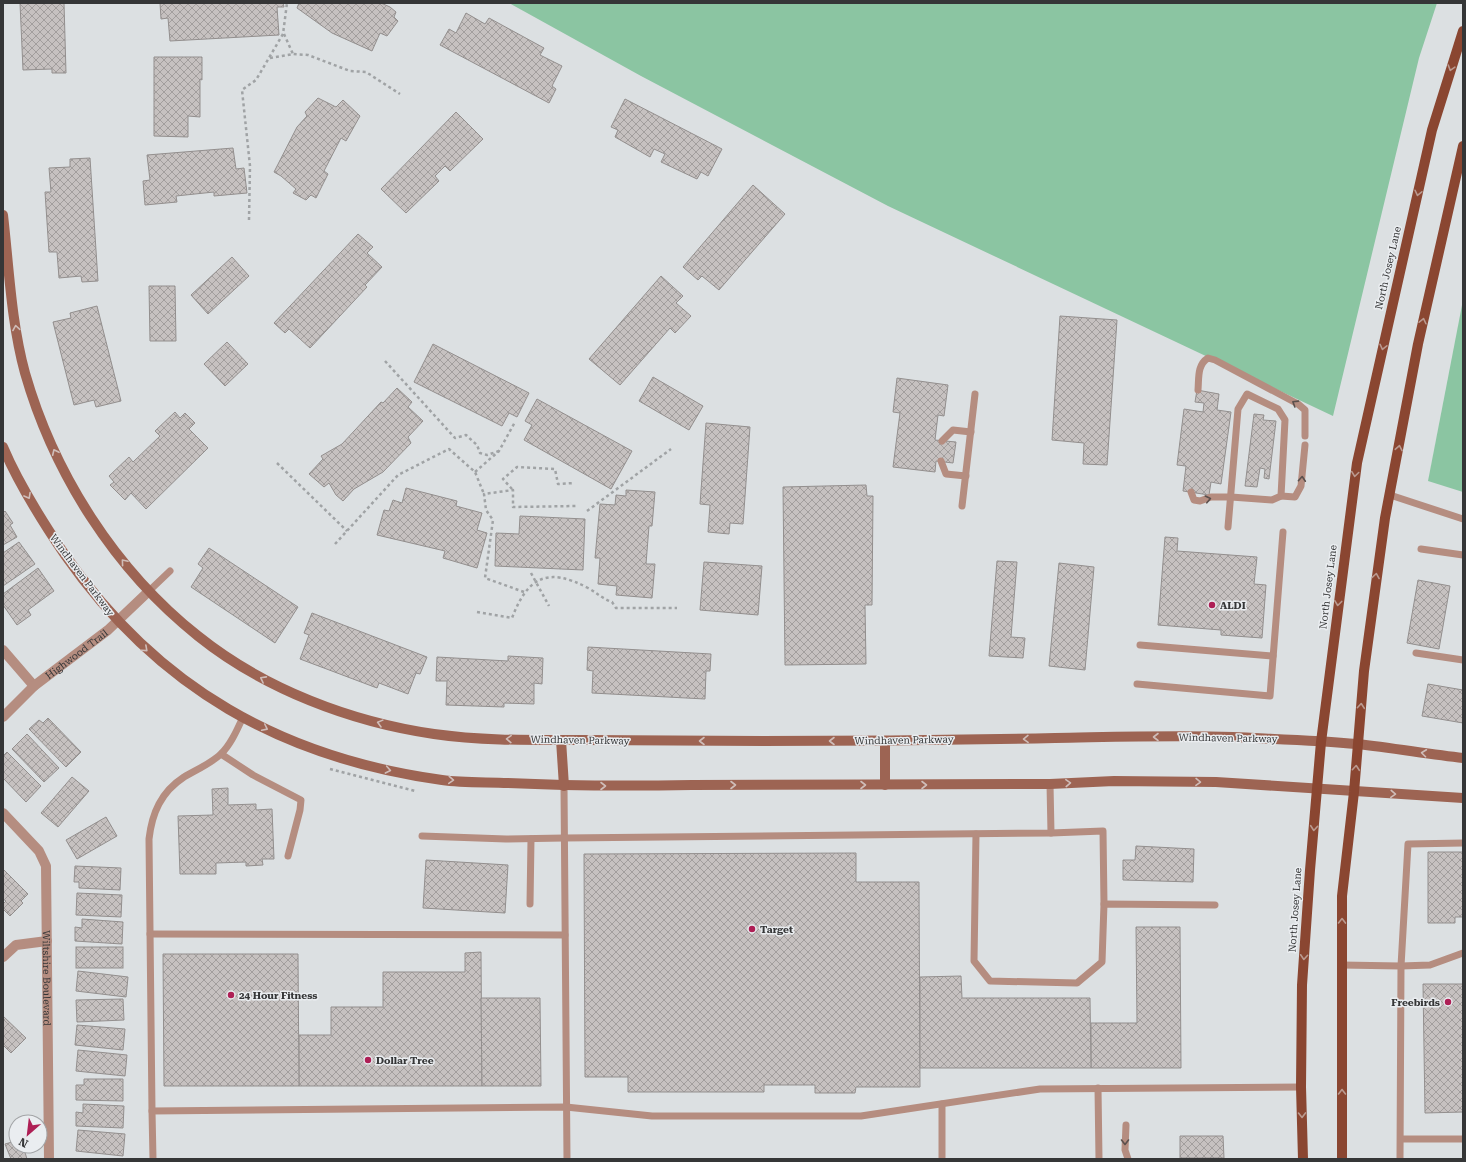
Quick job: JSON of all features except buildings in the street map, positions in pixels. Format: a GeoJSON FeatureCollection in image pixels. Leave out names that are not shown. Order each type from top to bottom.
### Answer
{"type":"FeatureCollection","features":[{"type":"Feature","properties":{"kind":"main road","name":"North Josey Lane"},"geometry":{"type":"LineString","coordinates":[[1303,1159],[1301,1087],[1302,985],[1317,789],[1321,742],[1357,463],[1432,130],[1463,31]]}},
{"type":"Feature","properties":{"kind":"main road"},"geometry":{"type":"LineString","coordinates":[[1342,1159],[1342,896],[1354,792],[1364,671],[1374,591],[1418,344],[1463,146]]}},
{"type":"Feature","properties":{"kind":"main road","name":"Windhaven Parkway"},"geometry":{"type":"LineString","coordinates":[[3,215],[19,347],[25,372],[57,457],[92,518],[116,553],[149,591],[197,636],[265,680],[333,709],[391,726],[434,734],[479,738],[562,740],[885,741],[1229,737],[1358,744],[1463,758]]}},
{"type":"Feature","properties":{"kind":"main road","name":"Windhaven Parkway"},"geometry":{"type":"LineString","coordinates":[[3,446],[28,498],[48,530],[95,596],[117,622],[147,650],[178,676],[243,717],[316,750],[370,767],[446,780],[564,786],[1050,784],[1114,781],[1216,782],[1463,798]]}},
{"type":"Feature","properties":{"kind":"main road"},"geometry":{"type":"LineString","coordinates":[[562,740],[564,786]]}},
{"type":"Feature","properties":{"kind":"main road"},"geometry":{"type":"LineString","coordinates":[[885,741],[885,785]]}},
{"type":"Feature","properties":{"kind":"street","name":"Highwood Trail"},"geometry":{"type":"LineString","coordinates":[[3,717],[34,686],[117,622],[149,591]]}},
{"type":"Feature","properties":{"kind":"street"},"geometry":{"type":"LineString","coordinates":[[3,650],[34,686]]}},
{"type":"Feature","properties":{"kind":"street","name":"Wiltshire Boulevard"},"geometry":{"type":"LineString","coordinates":[[3,814],[36,846],[45,861],[47,871],[49,1159]]}},
{"type":"Feature","properties":{"kind":"street"},"geometry":{"type":"LineString","coordinates":[[3,957],[16,945],[48,941]]}},
{"type":"Feature","properties":{"kind":"lane"},"geometry":{"type":"LineString","coordinates":[[1198,390],[1200,368],[1203,361],[1208,358],[1215,360],[1298,404],[1305,410],[1305,436]]}},
{"type":"Feature","properties":{"kind":"lane"},"geometry":{"type":"LineString","coordinates":[[962,506],[975,394]]}},
{"type":"Feature","properties":{"kind":"lane"},"geometry":{"type":"LineString","coordinates":[[1228,527],[1238,409],[1247,394],[1278,409],[1285,420],[1281,496]]}},
{"type":"Feature","properties":{"kind":"lane"},"geometry":{"type":"LineString","coordinates":[[942,441],[953,430],[971,432]]}},
{"type":"Feature","properties":{"kind":"lane"},"geometry":{"type":"LineString","coordinates":[[1191,492],[1194,500],[1200,501],[1211,497],[1272,500],[1281,496],[1295,497],[1301,486],[1304,445]]}},
{"type":"Feature","properties":{"kind":"lane"},"geometry":{"type":"LineString","coordinates":[[941,462],[946,474],[966,476]]}},
{"type":"Feature","properties":{"kind":"lane"},"geometry":{"type":"LineString","coordinates":[[1390,495],[1463,519]]}},
{"type":"Feature","properties":{"kind":"lane"},"geometry":{"type":"LineString","coordinates":[[1138,684],[1270,696],[1283,532]]}},
{"type":"Feature","properties":{"kind":"lane"},"geometry":{"type":"LineString","coordinates":[[1421,549],[1463,555]]}},
{"type":"Feature","properties":{"kind":"lane"},"geometry":{"type":"LineString","coordinates":[[149,591],[170,571]]}},
{"type":"Feature","properties":{"kind":"lane"},"geometry":{"type":"LineString","coordinates":[[1140,645],[1273,656]]}},
{"type":"Feature","properties":{"kind":"lane"},"geometry":{"type":"LineString","coordinates":[[1416,653],[1463,660]]}},
{"type":"Feature","properties":{"kind":"lane"},"geometry":{"type":"LineString","coordinates":[[153,1159],[149,839],[151,822],[155,809],[171,787],[221,754],[231,741],[243,717]]}},
{"type":"Feature","properties":{"kind":"lane"},"geometry":{"type":"LineString","coordinates":[[221,754],[253,775],[301,800],[300,810],[288,856]]}},
{"type":"Feature","properties":{"kind":"lane"},"geometry":{"type":"LineString","coordinates":[[1050,784],[1051,833]]}},
{"type":"Feature","properties":{"kind":"lane"},"geometry":{"type":"LineString","coordinates":[[564,786],[567,1159]]}},
{"type":"Feature","properties":{"kind":"lane"},"geometry":{"type":"LineString","coordinates":[[422,836],[531,839],[1051,833],[1103,831],[1104,904],[1102,962],[1077,983],[990,981],[974,961],[976,834]]}},
{"type":"Feature","properties":{"kind":"lane"},"geometry":{"type":"LineString","coordinates":[[530,904],[531,839]]}},
{"type":"Feature","properties":{"kind":"lane"},"geometry":{"type":"LineString","coordinates":[[1400,1159],[1401,966],[1408,844],[1463,843]]}},
{"type":"Feature","properties":{"kind":"lane"},"geometry":{"type":"LineString","coordinates":[[1104,904],[1215,905]]}},
{"type":"Feature","properties":{"kind":"lane"},"geometry":{"type":"LineString","coordinates":[[150,934],[565,935]]}},
{"type":"Feature","properties":{"kind":"lane"},"geometry":{"type":"LineString","coordinates":[[1341,965],[1401,966],[1430,964],[1463,953]]}},
{"type":"Feature","properties":{"kind":"lane"},"geometry":{"type":"LineString","coordinates":[[152,1111],[566,1107],[652,1116],[861,1116],[1040,1089],[1301,1087]]}},
{"type":"Feature","properties":{"kind":"lane"},"geometry":{"type":"LineString","coordinates":[[1098,1088],[1099,1159]]}},
{"type":"Feature","properties":{"kind":"lane"},"geometry":{"type":"LineString","coordinates":[[942,1104],[942,1159]]}},
{"type":"Feature","properties":{"kind":"lane"},"geometry":{"type":"LineString","coordinates":[[1126,1125],[1125,1150],[1128,1159]]}},
{"type":"Feature","properties":{"kind":"lane"},"geometry":{"type":"LineString","coordinates":[[1401,1139],[1463,1139]]}},
{"type":"Feature","properties":{"kind":"path"},"geometry":{"type":"LineString","coordinates":[[249,220],[250,166],[242,90],[256,80],[283,34],[286,3]]}},
{"type":"Feature","properties":{"kind":"path"},"geometry":{"type":"LineString","coordinates":[[283,34],[294,54]]}},
{"type":"Feature","properties":{"kind":"path"},"geometry":{"type":"LineString","coordinates":[[270,58],[294,54],[308,55],[350,71],[366,72],[400,94]]}},
{"type":"Feature","properties":{"kind":"path"},"geometry":{"type":"LineString","coordinates":[[385,361],[455,438],[466,435],[477,445],[480,453],[487,455],[499,451]]}},
{"type":"Feature","properties":{"kind":"path"},"geometry":{"type":"LineString","coordinates":[[475,472],[499,451],[515,422]]}},
{"type":"Feature","properties":{"kind":"path"},"geometry":{"type":"LineString","coordinates":[[335,544],[398,475],[449,448],[475,472],[484,494],[486,510],[493,520],[485,578],[524,592]]}},
{"type":"Feature","properties":{"kind":"path"},"geometry":{"type":"LineString","coordinates":[[587,511],[671,449]]}},
{"type":"Feature","properties":{"kind":"path"},"geometry":{"type":"LineString","coordinates":[[277,463],[347,531]]}},
{"type":"Feature","properties":{"kind":"path"},"geometry":{"type":"LineString","coordinates":[[574,483],[558,484],[555,469],[517,467],[503,479],[513,490],[513,507],[577,506]]}},
{"type":"Feature","properties":{"kind":"path"},"geometry":{"type":"LineString","coordinates":[[484,494],[513,490]]}},
{"type":"Feature","properties":{"kind":"path"},"geometry":{"type":"LineString","coordinates":[[531,573],[549,606]]}},
{"type":"Feature","properties":{"kind":"path"},"geometry":{"type":"LineString","coordinates":[[477,612],[512,618],[524,592],[543,578],[558,576],[576,582],[595,592],[603,599],[612,602],[616,608],[677,608]]}},
{"type":"Feature","properties":{"kind":"green space"},"geometry":{"type":"Polygon","coordinates":[[[509,3],[1437,3],[1419,58],[1333,416],[888,206],[641,76],[509,3]]]}},
{"type":"Feature","properties":{"kind":"green space"},"geometry":{"type":"Polygon","coordinates":[[[1463,300],[1463,492],[1428,481],[1463,300]]]}},
{"type":"Feature","properties":{"kind":"place","name":"ALDI"},"geometry":{"type":"Point","coordinates":[1212,605]}},
{"type":"Feature","properties":{"kind":"place","name":"Target"},"geometry":{"type":"Point","coordinates":[752,929]}},
{"type":"Feature","properties":{"kind":"place","name":"24 Hour Fitness"},"geometry":{"type":"Point","coordinates":[231,995]}},
{"type":"Feature","properties":{"kind":"place","name":"Freebirds"},"geometry":{"type":"Point","coordinates":[1448,1002]}},
{"type":"Feature","properties":{"kind":"place","name":"Dollar Tree"},"geometry":{"type":"Point","coordinates":[368,1060]}}]}
